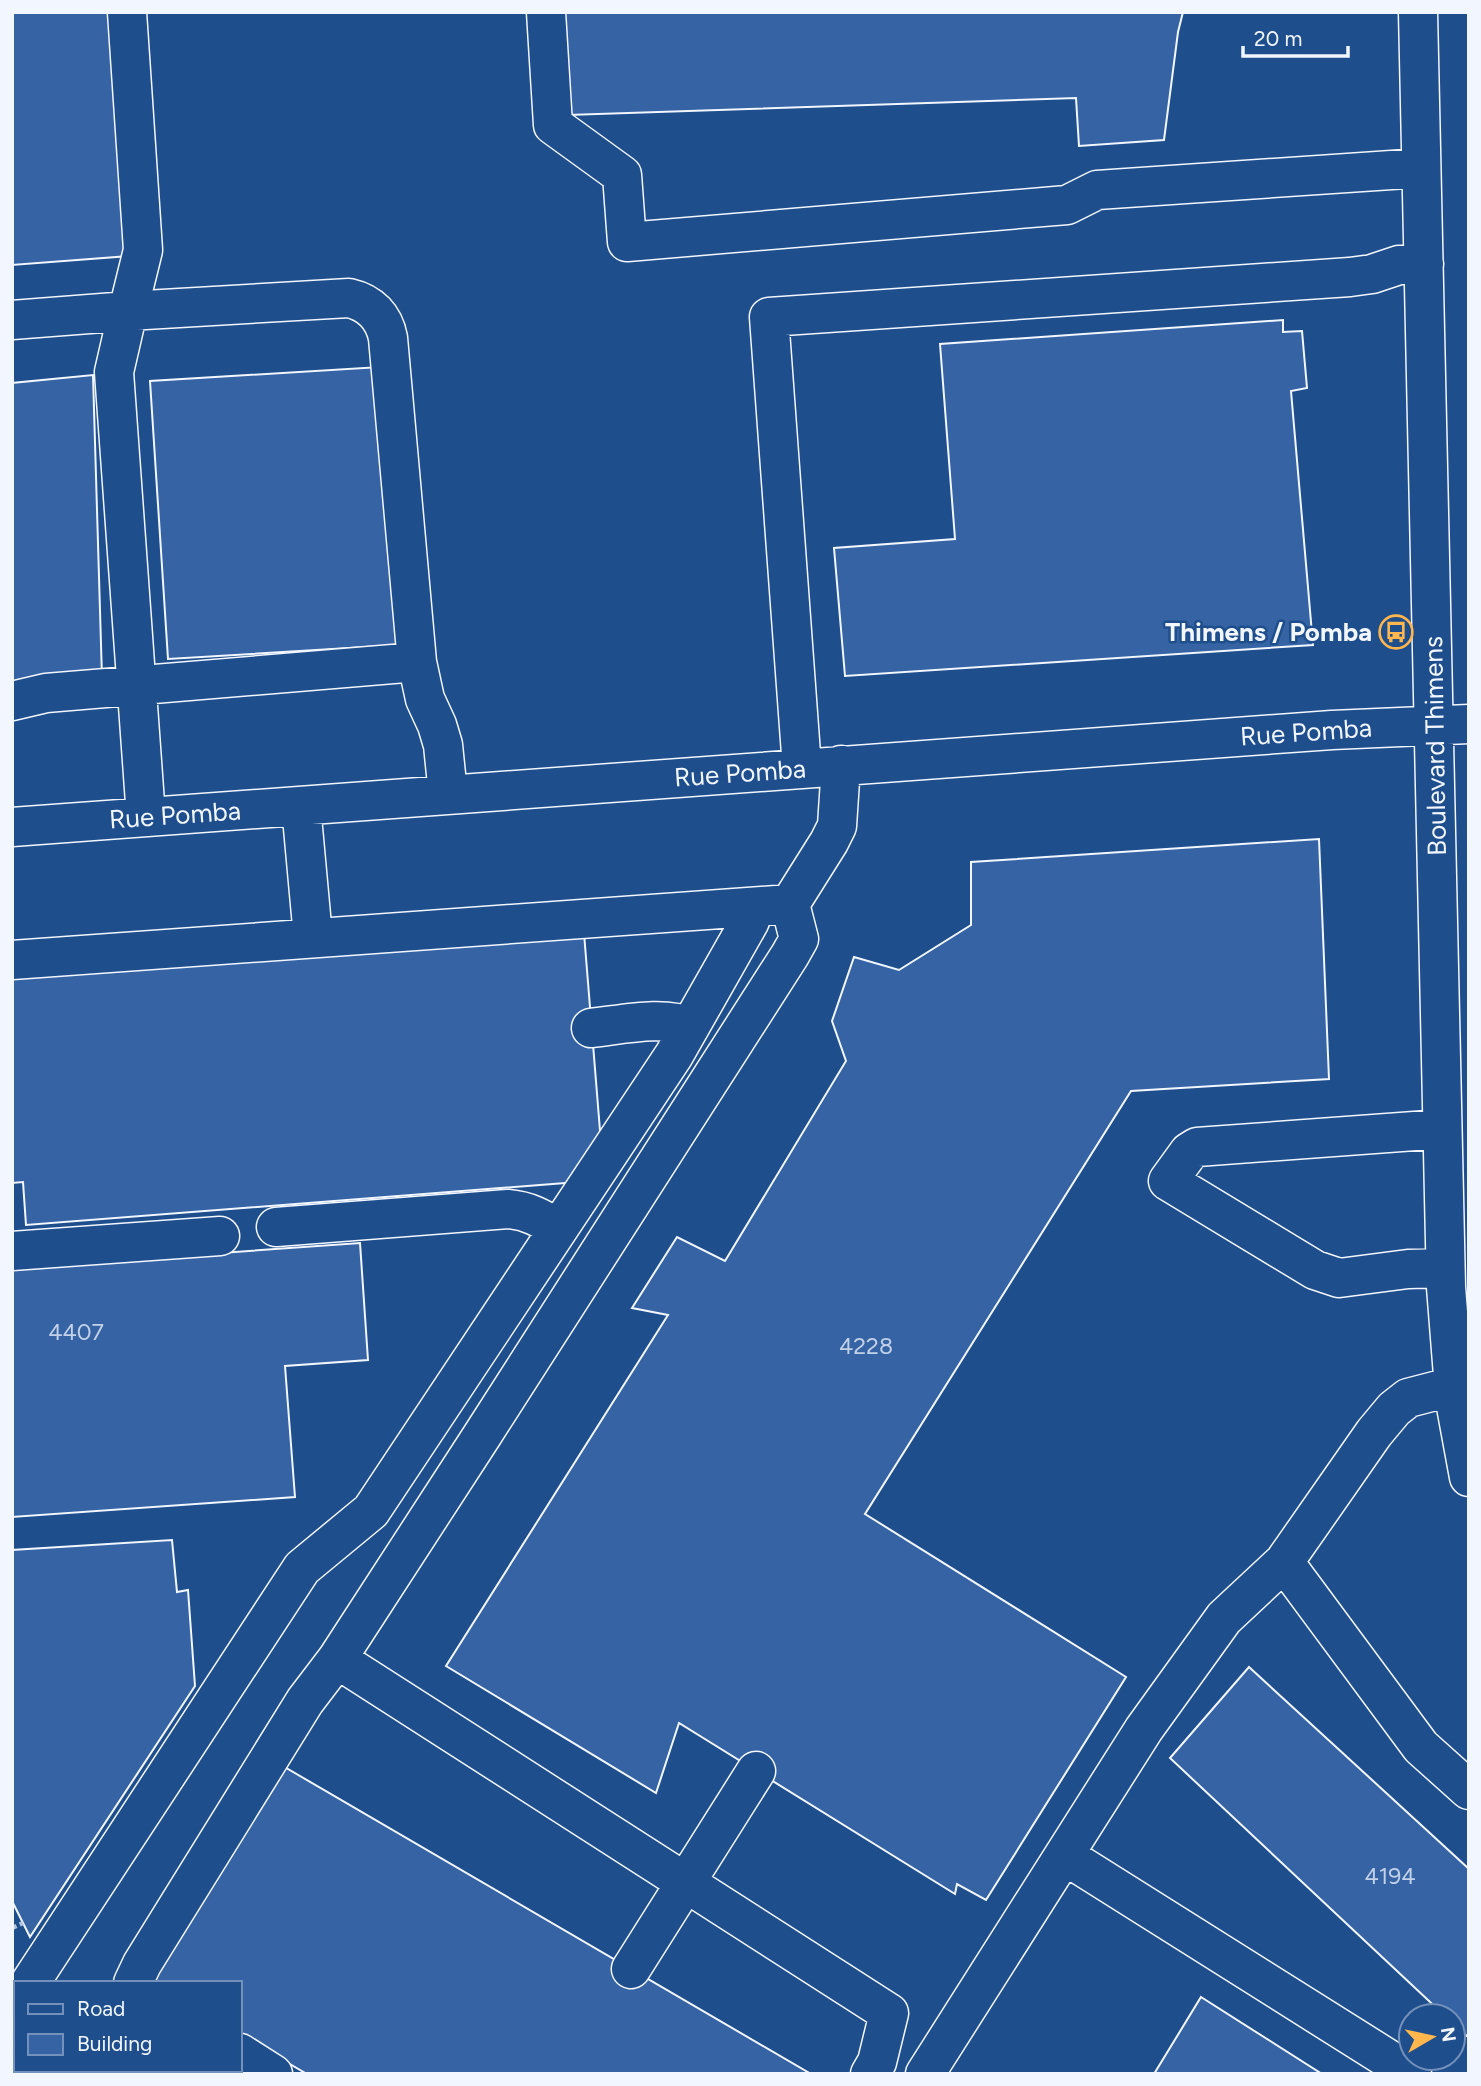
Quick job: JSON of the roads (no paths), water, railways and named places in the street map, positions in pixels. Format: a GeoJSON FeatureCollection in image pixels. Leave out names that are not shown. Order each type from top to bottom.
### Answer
{"type":"FeatureCollection","features":[{"type":"Feature","properties":{"kind":"street"},"geometry":{"type":"LineString","coordinates":[[127,12],[143,250],[114,372],[146,817]]}},
{"type":"Feature","properties":{"kind":"street"},"geometry":{"type":"LineString","coordinates":[[546,12],[553,125],[622,175],[627,242],[1067,205],[1097,190],[1421,168]]}},
{"type":"Feature","properties":{"kind":"street","name":"Boulevard Thimens"},"geometry":{"type":"LineString","coordinates":[[1418,12],[1423,264],[1451,725],[1442,1129],[1445,1268],[1454,1386],[1469,1477]]}},
{"type":"Feature","properties":{"kind":"street"},"geometry":{"type":"LineString","coordinates":[[802,768],[769,317],[1349,277],[1371,274],[1399,265],[1423,264]]}},
{"type":"Feature","properties":{"kind":"street"},"geometry":{"type":"LineString","coordinates":[[12,320],[349,298],[366,303],[379,315],[388,338],[417,662],[425,699],[443,745],[448,794]]}},
{"type":"Feature","properties":{"kind":"street"},"geometry":{"type":"LineString","coordinates":[[12,701],[46,693],[417,662]]}},
{"type":"Feature","properties":{"kind":"street","name":"Rue Pomba"},"geometry":{"type":"LineString","coordinates":[[12,827],[1318,731],[1451,725]]}},
{"type":"Feature","properties":{"kind":"street"},"geometry":{"type":"LineString","coordinates":[[134,1981],[304,1701],[337,1659],[790,955],[799,939],[790,904],[837,827],[842,765]]}},
{"type":"Feature","properties":{"kind":"street"},"geometry":{"type":"LineString","coordinates":[[301,806],[313,937]]}},
{"type":"Feature","properties":{"kind":"street"},"geometry":{"type":"LineString","coordinates":[[12,960],[790,904]]}},
{"type":"Feature","properties":{"kind":"street"},"geometry":{"type":"LineString","coordinates":[[31,1981],[302,1568],[371,1511],[674,1055],[750,921],[751,906]]}},
{"type":"Feature","properties":{"kind":"street"},"geometry":{"type":"LineString","coordinates":[[591,1028],[663,1021],[690,1027]]}},
{"type":"Feature","properties":{"kind":"street"},"geometry":{"type":"LineString","coordinates":[[1442,1129],[1197,1147],[1189,1152],[1168,1181],[1329,1276],[1339,1278],[1408,1269],[1445,1268]]}},
{"type":"Feature","properties":{"kind":"street"},"geometry":{"type":"LineString","coordinates":[[276,1227],[508,1209],[525,1210],[538,1215],[558,1229]]}},
{"type":"Feature","properties":{"kind":"street"},"geometry":{"type":"LineString","coordinates":[[12,1251],[220,1236]]}},
{"type":"Feature","properties":{"kind":"street"},"geometry":{"type":"LineString","coordinates":[[925,2074],[1144,1728],[1224,1618],[1284,1562],[1374,1433],[1394,1409],[1408,1398],[1454,1386]]}},
{"type":"Feature","properties":{"kind":"street"},"geometry":{"type":"LineString","coordinates":[[1284,1562],[1409,1732],[1437,1762],[1469,1790]]}},
{"type":"Feature","properties":{"kind":"street"},"geometry":{"type":"LineString","coordinates":[[337,1659],[889,2014],[877,2062],[870,2074]]}},
{"type":"Feature","properties":{"kind":"street"},"geometry":{"type":"LineString","coordinates":[[631,1969],[756,1771]]}},
{"type":"Feature","properties":{"kind":"street"},"geometry":{"type":"LineString","coordinates":[[1064,1855],[1412,2074]]}},
{"type":"Feature","properties":{"kind":"street"},"geometry":{"type":"LineString","coordinates":[[242,2054],[273,2074]]}},
{"type":"Feature","properties":{"kind":"place","name":"Thimens / Pomba"},"geometry":{"type":"Point","coordinates":[1396,632]}}]}
